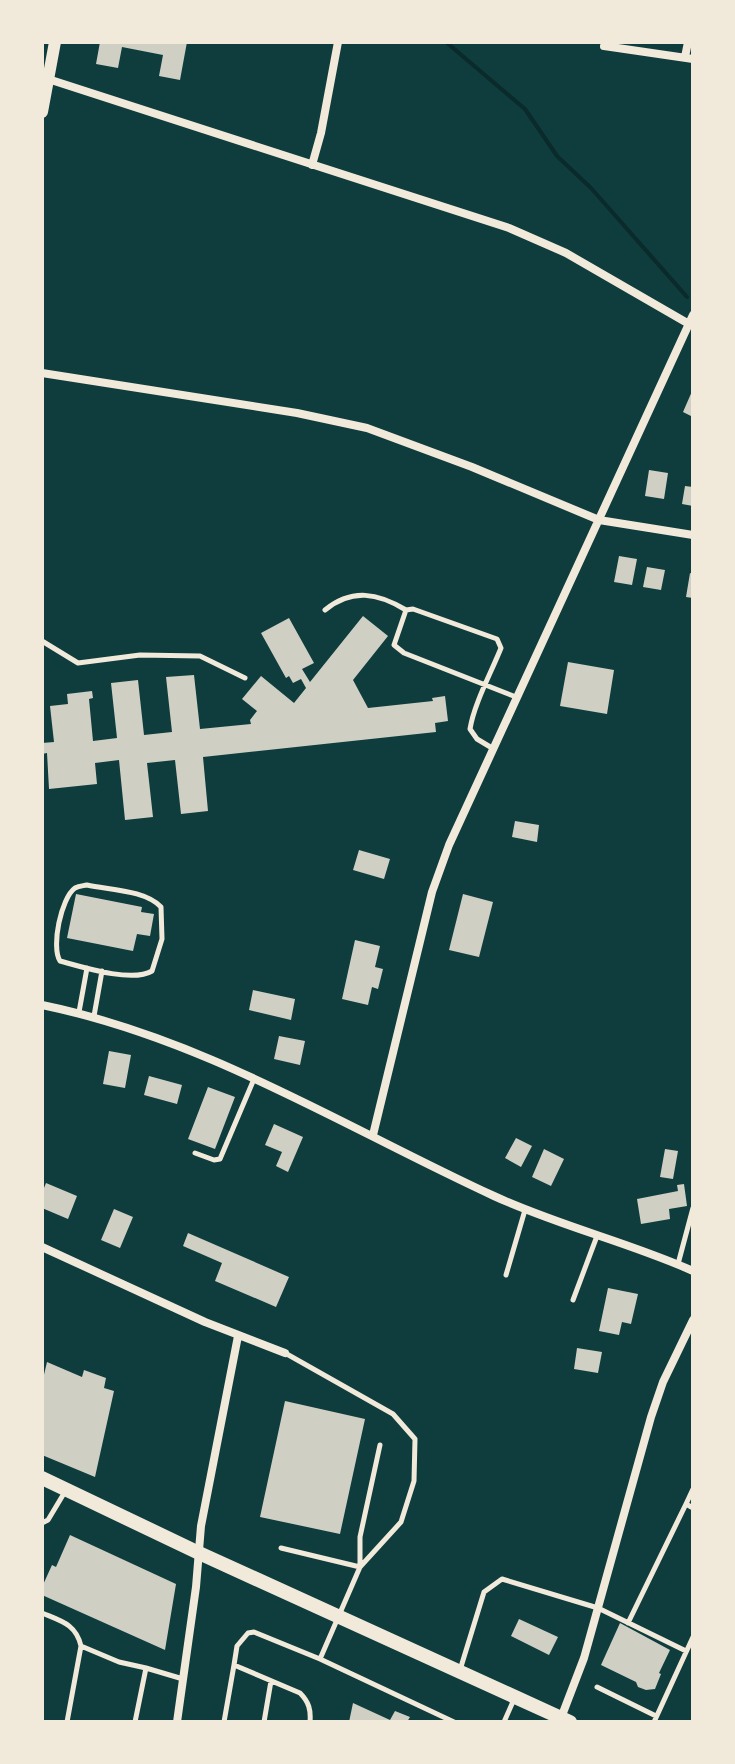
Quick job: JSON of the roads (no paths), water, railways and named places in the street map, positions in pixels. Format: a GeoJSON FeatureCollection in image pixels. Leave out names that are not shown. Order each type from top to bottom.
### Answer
{"type":"FeatureCollection","features":[{"type":"Feature","properties":{"kind":"main road"},"geometry":{"type":"LineString","coordinates":[[42,112],[50,46]]}},
{"type":"Feature","properties":{"kind":"main road"},"geometry":{"type":"LineString","coordinates":[[42,1478],[565,1720]]}},
{"type":"Feature","properties":{"kind":"street"},"geometry":{"type":"LineString","coordinates":[[312,165],[338,42]]}},
{"type":"Feature","properties":{"kind":"street"},"geometry":{"type":"LineString","coordinates":[[604,46],[689,58],[688,42]]}},
{"type":"Feature","properties":{"kind":"street"},"geometry":{"type":"LineString","coordinates":[[48,79],[509,228],[566,253],[691,320],[454,833],[432,892],[373,1135]]}},
{"type":"Feature","properties":{"kind":"street"},"geometry":{"type":"LineString","coordinates":[[42,373],[297,413],[367,428],[472,467],[599,520],[693,535]]}},
{"type":"Feature","properties":{"kind":"street"},"geometry":{"type":"LineString","coordinates":[[42,1005],[94,1016],[187,1047],[495,1197],[693,1271]]}},
{"type":"Feature","properties":{"kind":"street"},"geometry":{"type":"LineString","coordinates":[[42,1247],[238,1336],[285,1353]]}},
{"type":"Feature","properties":{"kind":"street"},"geometry":{"type":"LineString","coordinates":[[565,1720],[651,1417],[663,1382],[693,1320]]}},
{"type":"Feature","properties":{"kind":"street"},"geometry":{"type":"LineString","coordinates":[[177,1722],[201,1526],[238,1336]]}},
{"type":"Feature","properties":{"kind":"lane"},"geometry":{"type":"LineString","coordinates":[[325,610],[340,600],[360,594],[383,598],[406,610],[413,609],[497,639],[501,648],[487,685],[472,712],[470,729],[477,739],[492,748]]}},
{"type":"Feature","properties":{"kind":"lane"},"geometry":{"type":"LineString","coordinates":[[406,610],[394,645],[404,653],[516,697]]}},
{"type":"Feature","properties":{"kind":"lane"},"geometry":{"type":"LineString","coordinates":[[42,641],[78,663],[140,655],[200,656],[245,678]]}},
{"type":"Feature","properties":{"kind":"lane"},"geometry":{"type":"LineString","coordinates":[[87,885],[112,890],[156,902],[161,907],[163,929],[152,971],[140,975],[87,968],[60,961],[56,954],[56,941],[67,896],[77,887],[87,885]]}},
{"type":"Feature","properties":{"kind":"lane"},"geometry":{"type":"LineString","coordinates":[[79,1012],[87,968]]}},
{"type":"Feature","properties":{"kind":"lane"},"geometry":{"type":"LineString","coordinates":[[94,1016],[102,971]]}},
{"type":"Feature","properties":{"kind":"lane"},"geometry":{"type":"LineString","coordinates":[[195,1153],[220,1159],[254,1078]]}},
{"type":"Feature","properties":{"kind":"lane"},"geometry":{"type":"LineString","coordinates":[[678,1264],[693,1208]]}},
{"type":"Feature","properties":{"kind":"lane"},"geometry":{"type":"LineString","coordinates":[[506,1275],[525,1209]]}},
{"type":"Feature","properties":{"kind":"lane"},"geometry":{"type":"LineString","coordinates":[[573,1300],[597,1236]]}},
{"type":"Feature","properties":{"kind":"lane"},"geometry":{"type":"LineString","coordinates":[[285,1353],[393,1414],[415,1439],[414,1481],[401,1522],[360,1567],[320,1659]]}},
{"type":"Feature","properties":{"kind":"lane"},"geometry":{"type":"LineString","coordinates":[[360,1567],[360,1537],[380,1445]]}},
{"type":"Feature","properties":{"kind":"lane"},"geometry":{"type":"LineString","coordinates":[[628,1623],[693,1489]]}},
{"type":"Feature","properties":{"kind":"lane"},"geometry":{"type":"LineString","coordinates":[[42,1523],[48,1520],[66,1490]]}},
{"type":"Feature","properties":{"kind":"lane"},"geometry":{"type":"LineString","coordinates":[[686,1504],[693,1508]]}},
{"type":"Feature","properties":{"kind":"lane"},"geometry":{"type":"LineString","coordinates":[[281,1548],[360,1567]]}},
{"type":"Feature","properties":{"kind":"lane"},"geometry":{"type":"LineString","coordinates":[[459,1671],[484,1592],[502,1579],[598,1608],[686,1651]]}},
{"type":"Feature","properties":{"kind":"lane"},"geometry":{"type":"LineString","coordinates":[[42,1613],[71,1625],[78,1634],[81,1646],[67,1722]]}},
{"type":"Feature","properties":{"kind":"lane"},"geometry":{"type":"LineString","coordinates":[[224,1722],[237,1646],[248,1633],[254,1632],[320,1659],[454,1722]]}},
{"type":"Feature","properties":{"kind":"lane"},"geometry":{"type":"LineString","coordinates":[[597,1687],[655,1719],[693,1637]]}},
{"type":"Feature","properties":{"kind":"lane"},"geometry":{"type":"LineString","coordinates":[[81,1646],[119,1662],[183,1679]]}},
{"type":"Feature","properties":{"kind":"lane"},"geometry":{"type":"LineString","coordinates":[[234,1665],[300,1693],[307,1700],[310,1722]]}},
{"type":"Feature","properties":{"kind":"lane"},"geometry":{"type":"LineString","coordinates":[[135,1722],[146,1668]]}},
{"type":"Feature","properties":{"kind":"lane"},"geometry":{"type":"LineString","coordinates":[[264,1722],[271,1681]]}},
{"type":"Feature","properties":{"kind":"lane"},"geometry":{"type":"LineString","coordinates":[[504,1722],[515,1697]]}},
{"type":"Feature","properties":{"kind":"waterway"},"geometry":{"type":"LineString","coordinates":[[446,42],[525,109],[557,156],[591,188],[687,297]]}}]}
